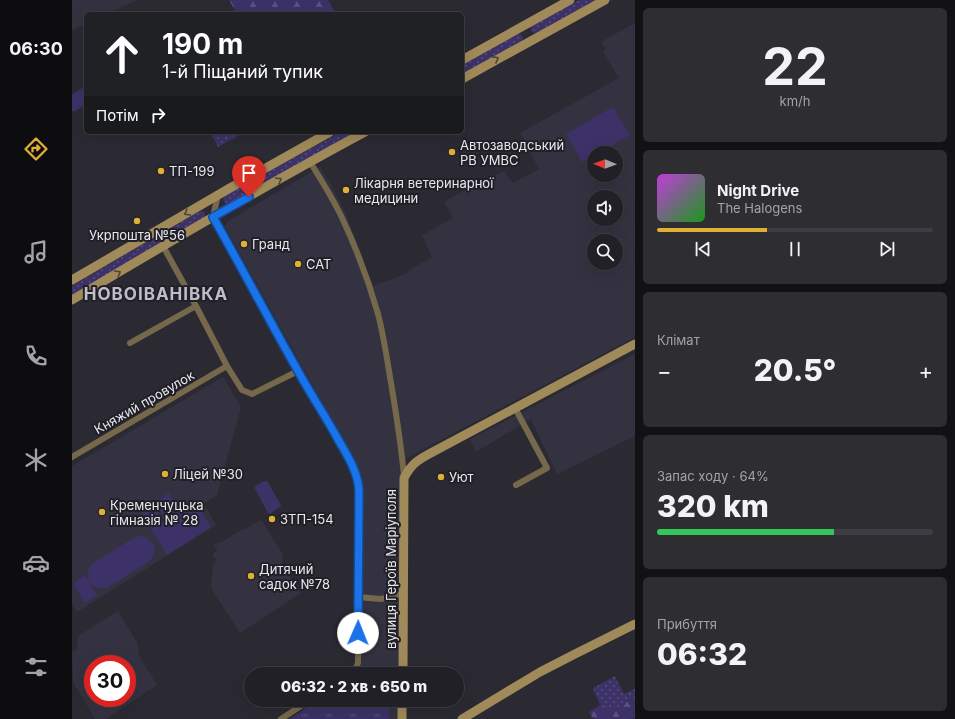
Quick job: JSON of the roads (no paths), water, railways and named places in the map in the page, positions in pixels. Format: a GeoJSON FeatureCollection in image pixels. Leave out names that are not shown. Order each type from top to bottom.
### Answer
{"type":"FeatureCollection","features":[{"type":"Feature","properties":{"kind":"main road"},"geometry":{"type":"LineString","coordinates":[[464,59],[570,0]]}},
{"type":"Feature","properties":{"kind":"main road"},"geometry":{"type":"LineString","coordinates":[[464,78],[605,0]]}},
{"type":"Feature","properties":{"kind":"main road"},"geometry":{"type":"LineString","coordinates":[[524,26],[531,40]]}},
{"type":"Feature","properties":{"kind":"main road"},"geometry":{"type":"LineString","coordinates":[[72,280],[205,202],[326,134]]}},
{"type":"Feature","properties":{"kind":"main road"},"geometry":{"type":"LineString","coordinates":[[72,300],[226,209],[361,134]]}},
{"type":"Feature","properties":{"kind":"main road"},"geometry":{"type":"LineString","coordinates":[[218,195],[226,209]]}},
{"type":"Feature","properties":{"kind":"main road"},"geometry":{"type":"LineString","coordinates":[[205,202],[213,217]]}},
{"type":"Feature","properties":{"kind":"main road","name":"вулиця Героїв Маріуполя"},"geometry":{"type":"LineString","coordinates":[[403,667],[404,478],[410,467],[418,461],[635,344]]}},
{"type":"Feature","properties":{"kind":"main road"},"geometry":{"type":"LineString","coordinates":[[462,719],[540,672],[635,624]]}},
{"type":"Feature","properties":{"kind":"main road"},"geometry":{"type":"LineString","coordinates":[[402,707],[402,719]]}},
{"type":"Feature","properties":{"kind":"street"},"geometry":{"type":"LineString","coordinates":[[310,162],[336,204],[364,272],[378,314],[382,330],[402,453],[404,478]]}},
{"type":"Feature","properties":{"kind":"street"},"geometry":{"type":"LineString","coordinates":[[218,195],[213,217],[298,371],[326,416],[349,458],[357,477],[359,491],[358,663],[356,667]]}},
{"type":"Feature","properties":{"kind":"street"},"geometry":{"type":"LineString","coordinates":[[163,246],[227,366],[242,390],[252,394],[298,371]]}},
{"type":"Feature","properties":{"kind":"street"},"geometry":{"type":"LineString","coordinates":[[130,343],[196,306]]}},
{"type":"Feature","properties":{"kind":"street","name":"Княжий провулок"},"geometry":{"type":"LineString","coordinates":[[72,457],[227,366]]}},
{"type":"Feature","properties":{"kind":"street"},"geometry":{"type":"LineString","coordinates":[[515,408],[547,468],[516,486]]}},
{"type":"Feature","properties":{"kind":"street"},"geometry":{"type":"LineString","coordinates":[[358,597],[381,599],[403,594]]}},
{"type":"Feature","properties":{"kind":"street"},"geometry":{"type":"LineString","coordinates":[[281,719],[299,707]]}},
{"type":"Feature","properties":{"kind":"place","name":"Автозаводський РВ УМВС"},"geometry":{"type":"Point","coordinates":[452,152]}},
{"type":"Feature","properties":{"kind":"place","name":"ТП-199"},"geometry":{"type":"Point","coordinates":[161,171]}},
{"type":"Feature","properties":{"kind":"place","name":"Лікарня ветеринарної медицини"},"geometry":{"type":"Point","coordinates":[346,190]}},
{"type":"Feature","properties":{"kind":"place","name":"Укрпошта №56"},"geometry":{"type":"Point","coordinates":[137,221]}},
{"type":"Feature","properties":{"kind":"place","name":"Гранд"},"geometry":{"type":"Point","coordinates":[244,244]}},
{"type":"Feature","properties":{"kind":"place","name":"САТ"},"geometry":{"type":"Point","coordinates":[298,264]}},
{"type":"Feature","properties":{"kind":"place","name":"Ліцей №30"},"geometry":{"type":"Point","coordinates":[165,474]}},
{"type":"Feature","properties":{"kind":"place","name":"Уют"},"geometry":{"type":"Point","coordinates":[441,477]}},
{"type":"Feature","properties":{"kind":"place","name":"Кременчуцька гімназія № 28"},"geometry":{"type":"Point","coordinates":[102,512]}},
{"type":"Feature","properties":{"kind":"place","name":"ЗТП-154"},"geometry":{"type":"Point","coordinates":[272,519]}},
{"type":"Feature","properties":{"kind":"place","name":"Дитячий садок №78"},"geometry":{"type":"Point","coordinates":[251,576]}},
{"type":"Feature","properties":{"kind":"district","name":"НОВОІВАНІВКА"},"geometry":{"type":"Point","coordinates":[156,294]}}]}
